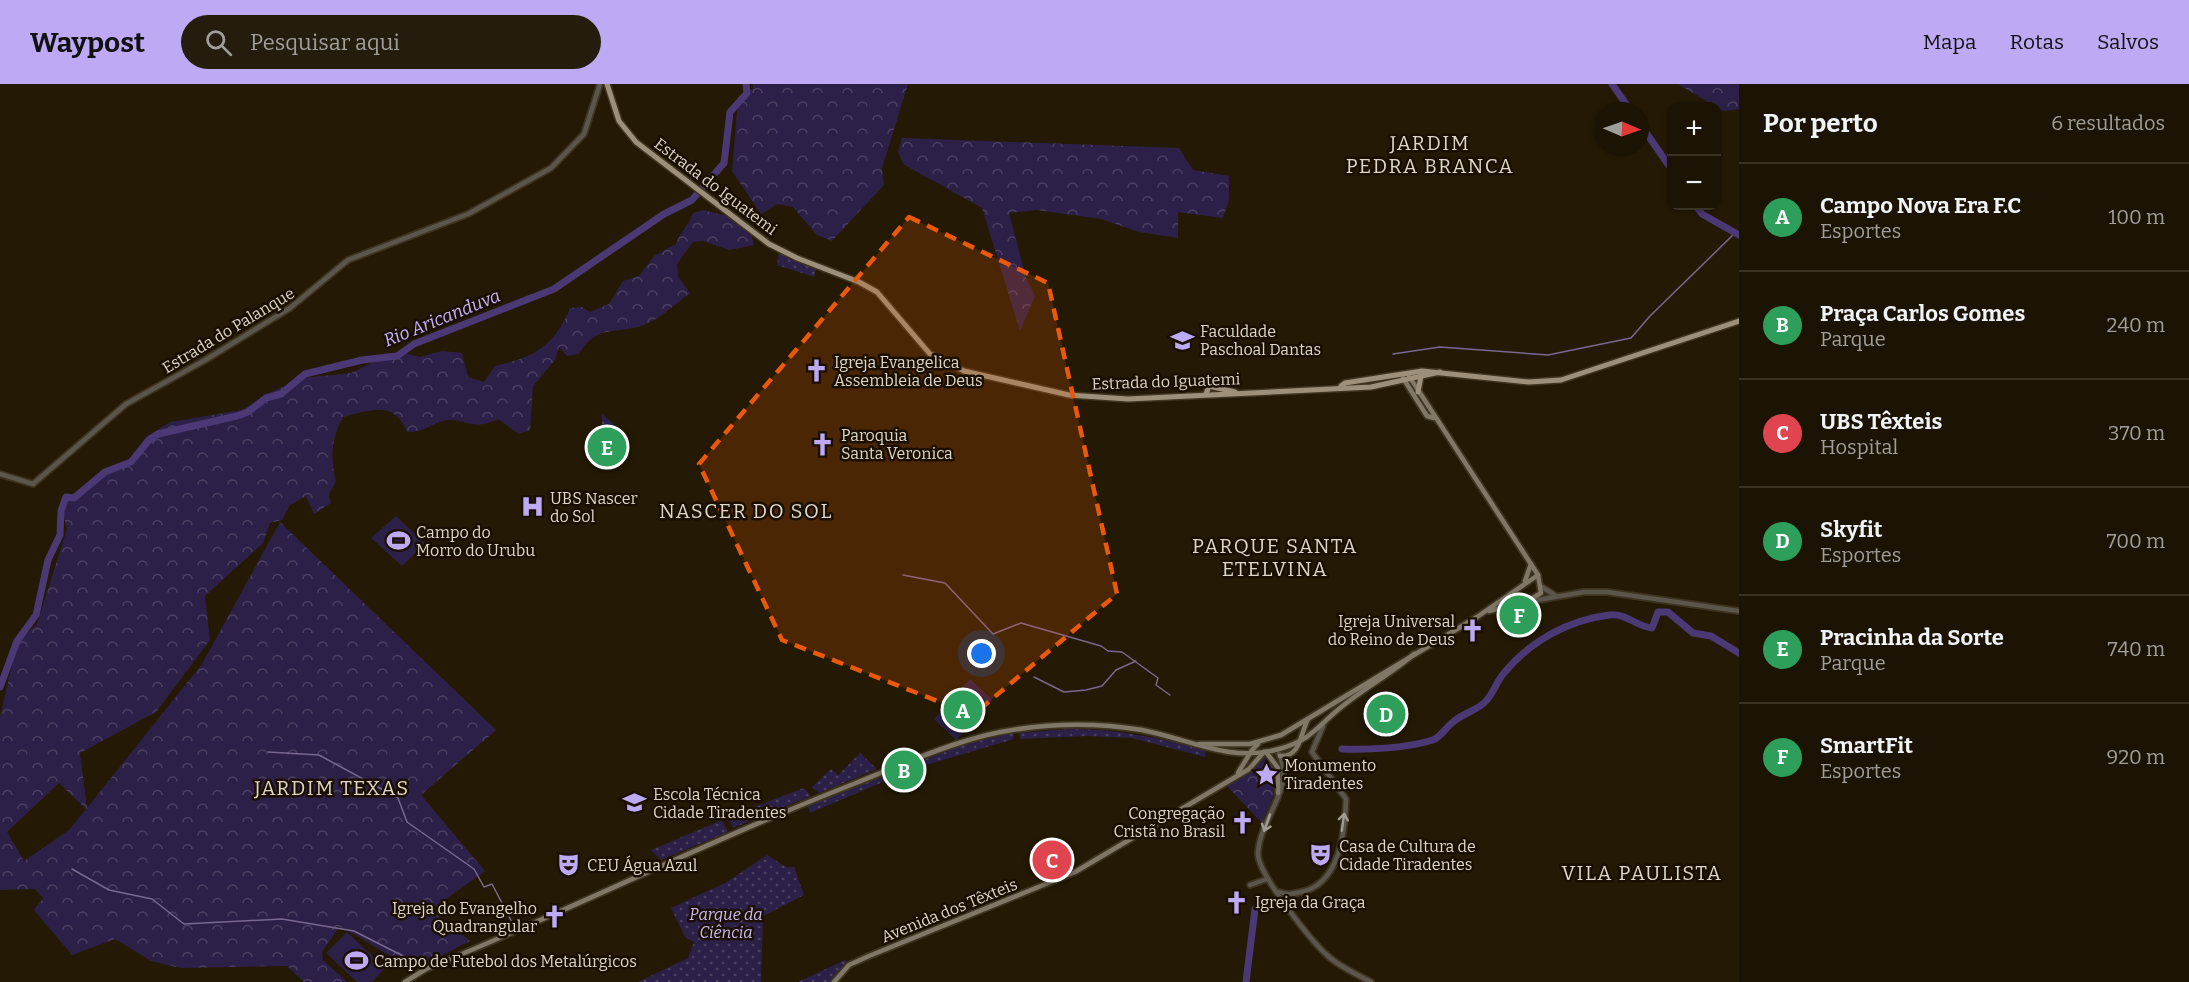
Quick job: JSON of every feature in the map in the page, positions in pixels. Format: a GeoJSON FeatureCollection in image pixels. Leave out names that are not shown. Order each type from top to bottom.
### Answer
{"type":"FeatureCollection","features":[{"type":"Feature","properties":{"kind":"main road","name":"Estrada do Iguatemi"},"geometry":{"type":"LineString","coordinates":[[607,84],[614,110],[627,133],[778,249],[859,282],[877,292],[926,350],[954,368],[1094,398],[1128,399],[1388,384],[1404,377],[1440,372],[1529,382],[1561,380],[1739,321]]}},
{"type":"Feature","properties":{"kind":"main road","name":"Estrada do Iguatemi"},"geometry":{"type":"LineString","coordinates":[[1343,386],[1440,372]]}},
{"type":"Feature","properties":{"kind":"main road"},"geometry":{"type":"LineString","coordinates":[[1418,392],[1421,376]]}},
{"type":"Feature","properties":{"kind":"main road"},"geometry":{"type":"LineString","coordinates":[[1404,377],[1418,392],[1538,574],[1542,587],[1541,593],[1526,602],[1480,614]]}},
{"type":"Feature","properties":{"kind":"main road"},"geometry":{"type":"LineString","coordinates":[[1404,377],[1427,416],[1434,418]]}},
{"type":"Feature","properties":{"kind":"main road"},"geometry":{"type":"LineString","coordinates":[[1522,585],[1529,576],[1531,564]]}},
{"type":"Feature","properties":{"kind":"main road"},"geometry":{"type":"LineString","coordinates":[[1190,743],[1213,745],[1262,742],[1281,735],[1480,614],[1538,574]]}},
{"type":"Feature","properties":{"kind":"main road"},"geometry":{"type":"LineString","coordinates":[[1512,591],[1518,603]]}},
{"type":"Feature","properties":{"kind":"main road"},"geometry":{"type":"LineString","coordinates":[[405,982],[426,969],[650,870],[818,798],[955,744],[982,736],[1031,728],[1088,724],[1143,731],[1216,751],[1249,754],[1265,752],[1300,740],[1323,726],[1339,708],[1414,654]]}},
{"type":"Feature","properties":{"kind":"main road"},"geometry":{"type":"LineString","coordinates":[[1310,717],[1317,718],[1323,726]]}},
{"type":"Feature","properties":{"kind":"main road"},"geometry":{"type":"LineString","coordinates":[[1280,756],[1292,754],[1310,717]]}},
{"type":"Feature","properties":{"kind":"main road"},"geometry":{"type":"LineString","coordinates":[[1277,749],[1281,735]]}},
{"type":"Feature","properties":{"kind":"main road","name":"Avenida dos Têxteis"},"geometry":{"type":"LineString","coordinates":[[1234,778],[1242,769],[1249,754],[1262,742]]}},
{"type":"Feature","properties":{"kind":"main road"},"geometry":{"type":"LineString","coordinates":[[1265,752],[1278,768],[1278,793]]}},
{"type":"Feature","properties":{"kind":"main road","name":"Avenida dos Têxteis"},"geometry":{"type":"LineString","coordinates":[[834,982],[849,965],[1089,865],[1234,778],[1254,765],[1265,752]]}},
{"type":"Feature","properties":{"kind":"street","name":"Estrada do Palanque"},"geometry":{"type":"LineString","coordinates":[[0,474],[33,484],[126,404],[290,309],[348,260],[468,214],[539,176],[565,156],[584,134],[600,84]]}},
{"type":"Feature","properties":{"kind":"street"},"geometry":{"type":"LineString","coordinates":[[1542,587],[1556,596]]}},
{"type":"Feature","properties":{"kind":"street"},"geometry":{"type":"LineString","coordinates":[[1526,602],[1556,596],[1607,592],[1739,611]]}},
{"type":"Feature","properties":{"kind":"street"},"geometry":{"type":"LineString","coordinates":[[1276,891],[1290,895],[1315,888],[1326,879],[1339,849],[1346,799],[1312,752],[1323,726]]}},
{"type":"Feature","properties":{"kind":"street"},"geometry":{"type":"LineString","coordinates":[[1277,749],[1285,776],[1258,853],[1267,879],[1294,916],[1329,957],[1371,982]]}},
{"type":"Feature","properties":{"kind":"street"},"geometry":{"type":"LineString","coordinates":[[1250,885],[1267,879]]}},
{"type":"Feature","properties":{"kind":"street"},"geometry":{"type":"LineString","coordinates":[[1290,895],[1289,903],[1294,916]]}},
{"type":"Feature","properties":{"kind":"highlighted area"},"geometry":{"type":"Polygon","coordinates":[[[909,217],[1048,283],[1117,594],[973,715],[782,640],[699,464],[909,217]]]}},
{"type":"Feature","properties":{"kind":"green space"},"geometry":{"type":"Polygon","coordinates":[[[753,84],[908,84],[882,168],[884,185],[832,241],[817,235],[793,207],[777,204],[761,214],[732,171],[738,101],[753,88],[753,84]]]}},
{"type":"Feature","properties":{"kind":"green space"},"geometry":{"type":"Polygon","coordinates":[[[1678,84],[1739,84],[1739,109],[1723,111],[1721,102],[1708,102],[1678,84]]]}},
{"type":"Feature","properties":{"kind":"green space"},"geometry":{"type":"Polygon","coordinates":[[[902,138],[1179,148],[1193,170],[1229,176],[1229,200],[1223,218],[1178,212],[1178,238],[1139,232],[1101,219],[1037,210],[1009,213],[1026,278],[1035,296],[1020,331],[982,208],[903,164],[898,152],[902,138]]]}},
{"type":"Feature","properties":{"kind":"green space"},"geometry":{"type":"Polygon","coordinates":[[[703,210],[727,216],[751,234],[754,245],[729,250],[703,241],[693,242],[677,264],[678,276],[690,293],[668,311],[644,325],[600,334],[586,344],[579,354],[567,356],[559,347],[555,360],[533,386],[530,430],[519,434],[498,419],[480,424],[450,420],[422,430],[407,432],[396,415],[389,411],[373,410],[343,417],[336,433],[333,449],[336,482],[329,494],[331,503],[314,514],[306,496],[290,505],[282,520],[270,523],[263,543],[205,596],[210,640],[156,712],[80,753],[87,808],[202,664],[280,522],[496,730],[421,795],[485,871],[431,910],[470,941],[418,965],[390,956],[339,927],[322,952],[323,960],[347,982],[304,982],[287,966],[180,968],[151,961],[115,939],[72,955],[34,910],[43,898],[35,889],[0,890],[0,717],[17,643],[37,624],[67,529],[61,506],[66,497],[88,487],[99,473],[133,458],[146,437],[170,422],[242,410],[269,393],[302,378],[351,373],[375,361],[403,353],[420,357],[442,351],[462,353],[468,377],[484,382],[495,366],[532,354],[550,341],[570,308],[582,307],[590,312],[609,304],[623,281],[639,276],[654,256],[676,244],[693,213],[703,210]],[[59,783],[7,832],[24,861],[69,830],[86,809],[59,783]]]}},
{"type":"Feature","properties":{"kind":"green space"},"geometry":{"type":"Polygon","coordinates":[[[779,251],[817,267],[814,277],[777,265],[779,251]]]}},
{"type":"Feature","properties":{"kind":"green space"},"geometry":{"type":"Polygon","coordinates":[[[602,414],[624,433],[602,462],[602,414]]]}},
{"type":"Feature","properties":{"kind":"green space","name":"Campo do Morro do Urubu"},"geometry":{"type":"Polygon","coordinates":[[[396,516],[425,544],[402,566],[371,538],[396,516]]]}},
{"type":"Feature","properties":{"kind":"green space"},"geometry":{"type":"Polygon","coordinates":[[[970,679],[993,700],[956,740],[934,719],[970,679]]]}},
{"type":"Feature","properties":{"kind":"green space"},"geometry":{"type":"Polygon","coordinates":[[[1071,729],[1156,738],[1206,751],[1205,757],[1132,738],[1087,736],[1020,739],[1019,733],[1071,729]]]}},
{"type":"Feature","properties":{"kind":"green space"},"geometry":{"type":"Polygon","coordinates":[[[1013,733],[1014,739],[916,768],[810,813],[808,806],[964,744],[1013,733]]]}},
{"type":"Feature","properties":{"kind":"green space"},"geometry":{"type":"Polygon","coordinates":[[[860,753],[877,769],[819,793],[812,787],[831,769],[838,775],[860,753]]]}},
{"type":"Feature","properties":{"kind":"green space"},"geometry":{"type":"Polygon","coordinates":[[[1265,758],[1271,759],[1277,775],[1275,791],[1262,823],[1227,786],[1265,758]]]}},
{"type":"Feature","properties":{"kind":"green space"},"geometry":{"type":"Polygon","coordinates":[[[804,788],[811,796],[733,828],[728,817],[804,788]]]}},
{"type":"Feature","properties":{"kind":"green space"},"geometry":{"type":"Polygon","coordinates":[[[722,820],[728,832],[661,860],[651,850],[722,820]]]}},
{"type":"Feature","properties":{"kind":"green space","name":"Parque da Ciência"},"geometry":{"type":"Polygon","coordinates":[[[767,855],[786,867],[794,867],[804,895],[763,916],[761,982],[638,982],[688,958],[694,942],[685,937],[671,908],[727,882],[767,855]]]}},
{"type":"Feature","properties":{"kind":"green space","name":"Campo de Futebol dos Metalúrgicos"},"geometry":{"type":"Polygon","coordinates":[[[347,932],[385,968],[372,982],[357,982],[326,953],[347,932]]]}},
{"type":"Feature","properties":{"kind":"green space"},"geometry":{"type":"Polygon","coordinates":[[[845,960],[848,964],[833,982],[798,982],[845,960]]]}},
{"type":"Feature","properties":{"kind":"waterway","name":"Rio Aricanduva"},"geometry":{"type":"LineString","coordinates":[[0,687],[17,641],[36,615],[48,560],[60,535],[61,511],[66,497],[74,498],[105,472],[131,462],[149,440],[158,434],[248,412],[266,398],[281,394],[305,374],[362,360],[397,356],[414,344],[554,289],[664,214],[692,200],[724,163],[730,112],[747,93],[746,84]]}},
{"type":"Feature","properties":{"kind":"waterway"},"geometry":{"type":"LineString","coordinates":[[1612,84],[1625,102]]}},
{"type":"Feature","properties":{"kind":"waterway"},"geometry":{"type":"LineString","coordinates":[[1649,137],[1667,163]]}},
{"type":"Feature","properties":{"kind":"waterway"},"geometry":{"type":"LineString","coordinates":[[1699,210],[1702,214],[1739,235]]}},
{"type":"Feature","properties":{"kind":"waterway"},"geometry":{"type":"LineString","coordinates":[[1393,354],[1440,347],[1548,355],[1631,338],[1650,316],[1735,233]]}},
{"type":"Feature","properties":{"kind":"waterway"},"geometry":{"type":"LineString","coordinates":[[903,575],[945,583],[993,634],[1021,623],[1101,646],[1108,651],[1122,652],[1158,678],[1156,685],[1170,695]]}},
{"type":"Feature","properties":{"kind":"waterway"},"geometry":{"type":"LineString","coordinates":[[1342,749],[1400,747],[1436,739],[1450,724],[1484,703],[1504,673],[1526,651],[1565,627],[1594,618],[1609,615],[1621,616],[1652,628],[1658,612],[1668,612],[1693,633],[1711,636],[1739,653]]}},
{"type":"Feature","properties":{"kind":"waterway"},"geometry":{"type":"LineString","coordinates":[[1034,677],[1064,692],[1086,690],[1102,686],[1116,670],[1136,661]]}},
{"type":"Feature","properties":{"kind":"waterway"},"geometry":{"type":"LineString","coordinates":[[268,752],[319,755],[398,798],[407,822],[474,869],[484,887],[492,884],[514,926]]}},
{"type":"Feature","properties":{"kind":"waterway"},"geometry":{"type":"LineString","coordinates":[[72,869],[109,890],[152,899],[184,924],[282,919],[354,931],[407,958],[435,962]]}},
{"type":"Feature","properties":{"kind":"waterway"},"geometry":{"type":"LineString","coordinates":[[1246,982],[1255,909]]}},
{"type":"Feature","properties":{"kind":"place","name":"Faculdade Paschoal Dantas"},"geometry":{"type":"Point","coordinates":[1182,340]}},
{"type":"Feature","properties":{"kind":"place","name":"Igreja Evangelica Assembleia de Deus"},"geometry":{"type":"Point","coordinates":[816,371]}},
{"type":"Feature","properties":{"kind":"place","name":"Paroquia Santa Veronica"},"geometry":{"type":"Point","coordinates":[823,444]}},
{"type":"Feature","properties":{"kind":"place","name":"Pracinha da Sorte"},"geometry":{"type":"Point","coordinates":[607,447]}},
{"type":"Feature","properties":{"kind":"place","name":"UBS Nascer do Sol"},"geometry":{"type":"Point","coordinates":[532,507]}},
{"type":"Feature","properties":{"kind":"place","name":"Campo do Morro do Urubu"},"geometry":{"type":"Point","coordinates":[398,541]}},
{"type":"Feature","properties":{"kind":"place","name":"SmartFit"},"geometry":{"type":"Point","coordinates":[1519,615]}},
{"type":"Feature","properties":{"kind":"place","name":"Igreja Universal do Reino de Deus"},"geometry":{"type":"Point","coordinates":[1473,630]}},
{"type":"Feature","properties":{"kind":"place","name":"Campo Nova Era F.C"},"geometry":{"type":"Point","coordinates":[963,710]}},
{"type":"Feature","properties":{"kind":"place","name":"Skyfit"},"geometry":{"type":"Point","coordinates":[1386,714]}},
{"type":"Feature","properties":{"kind":"place","name":"Praça Carlos Gomes"},"geometry":{"type":"Point","coordinates":[904,770]}},
{"type":"Feature","properties":{"kind":"place","name":"Monumento Tiradentes"},"geometry":{"type":"Point","coordinates":[1266,774]}},
{"type":"Feature","properties":{"kind":"place","name":"Escola Técnica Cidade Tiradentes"},"geometry":{"type":"Point","coordinates":[635,803]}},
{"type":"Feature","properties":{"kind":"place","name":"Congregação Cristã no Brasil"},"geometry":{"type":"Point","coordinates":[1243,822]}},
{"type":"Feature","properties":{"kind":"place","name":"Casa de Cultura de Cidade Tiradentes"},"geometry":{"type":"Point","coordinates":[1321,855]}},
{"type":"Feature","properties":{"kind":"place","name":"UBS Têxteis"},"geometry":{"type":"Point","coordinates":[1052,860]}},
{"type":"Feature","properties":{"kind":"place","name":"CEU Água Azul"},"geometry":{"type":"Point","coordinates":[569,865]}},
{"type":"Feature","properties":{"kind":"place","name":"Igreja da Graça"},"geometry":{"type":"Point","coordinates":[1237,902]}},
{"type":"Feature","properties":{"kind":"place","name":"Igreja do Evangelho Quadrangular"},"geometry":{"type":"Point","coordinates":[555,917]}},
{"type":"Feature","properties":{"kind":"place","name":"Campo de Futebol dos Metalúrgicos"},"geometry":{"type":"Point","coordinates":[356,961]}},
{"type":"Feature","properties":{"kind":"district","name":"JARDIM PEDRA BRANCA"},"geometry":{"type":"Point","coordinates":[1430,154]}},
{"type":"Feature","properties":{"kind":"district","name":"NASCER DO SOL"},"geometry":{"type":"Point","coordinates":[746,511]}},
{"type":"Feature","properties":{"kind":"district","name":"PARQUE SANTA ETELVINA"},"geometry":{"type":"Point","coordinates":[1275,558]}},
{"type":"Feature","properties":{"kind":"district","name":"JARDIM TEXAS"},"geometry":{"type":"Point","coordinates":[332,788]}},
{"type":"Feature","properties":{"kind":"district","name":"VILA PAULISTA"},"geometry":{"type":"Point","coordinates":[1642,873]}}]}
